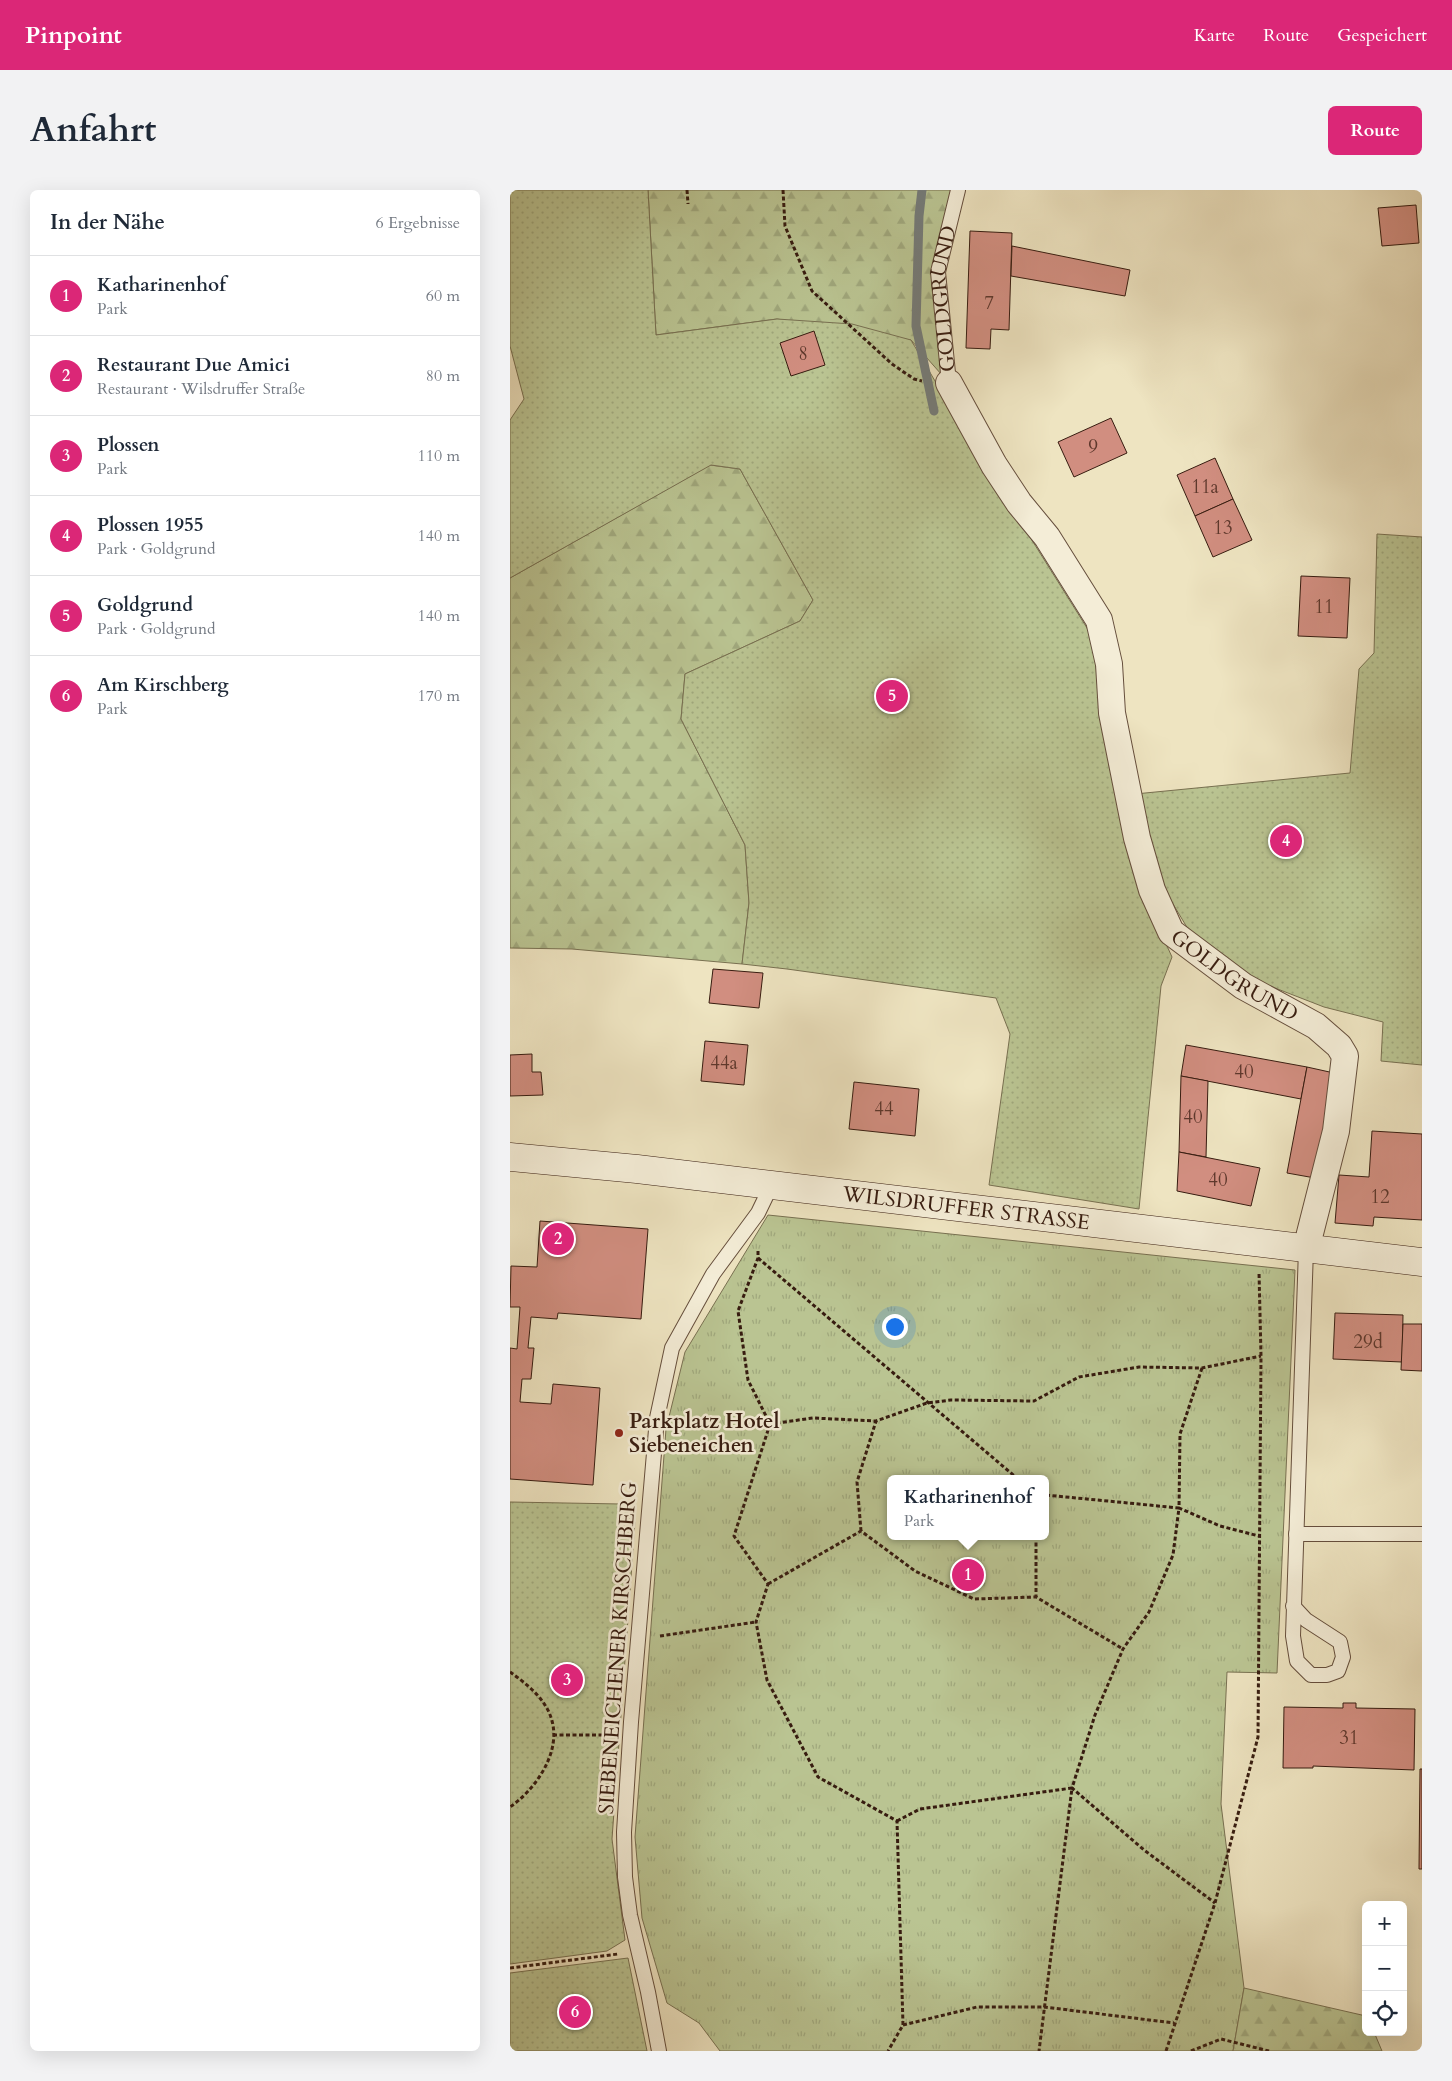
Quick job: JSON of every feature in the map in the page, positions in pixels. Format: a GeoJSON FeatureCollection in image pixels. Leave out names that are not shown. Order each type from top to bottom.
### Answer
{"type":"FeatureCollection","features":[{"type":"Feature","properties":{"kind":"main road","name":"WILSDRUFFER STRASSE"},"geometry":{"type":"LineString","coordinates":[[510,1157],[637,1169],[1422,1262]]}},
{"type":"Feature","properties":{"kind":"street","name":"GOLDGRUND"},"geometry":{"type":"LineString","coordinates":[[949,383],[994,465],[1019,503],[1048,537],[1099,620],[1109,664],[1112,713],[1137,838],[1152,890],[1171,932],[1243,986],[1316,1026],[1339,1046],[1346,1056],[1336,1131],[1306,1249]]}},
{"type":"Feature","properties":{"kind":"lane","name":"GOLDGRUND"},"geometry":{"type":"LineString","coordinates":[[949,383],[938,272],[958,190]]}},
{"type":"Feature","properties":{"kind":"lane","name":"SIEBENEICHENER KIRSCHBERG"},"geometry":{"type":"LineString","coordinates":[[659,2051],[630,1916],[625,1868],[624,1832],[630,1734],[657,1418],[672,1348],[713,1274],[758,1213],[771,1186]]}},
{"type":"Feature","properties":{"kind":"lane"},"geometry":{"type":"LineString","coordinates":[[1294,1606],[1306,1620],[1340,1642],[1343,1657],[1338,1671],[1327,1675],[1311,1675],[1297,1661],[1293,1636],[1296,1534],[1306,1249]]}},
{"type":"Feature","properties":{"kind":"lane"},"geometry":{"type":"LineString","coordinates":[[1296,1534],[1422,1534]]}},
{"type":"Feature","properties":{"kind":"path"},"geometry":{"type":"LineString","coordinates":[[687,190],[688,204]]}},
{"type":"Feature","properties":{"kind":"path"},"geometry":{"type":"LineString","coordinates":[[783,190],[785,226],[812,291],[892,364],[914,379]]}},
{"type":"Feature","properties":{"kind":"path"},"geometry":{"type":"LineString","coordinates":[[758,1213],[758,1258],[738,1311],[748,1380],[770,1424],[734,1536],[768,1584]]}},
{"type":"Feature","properties":{"kind":"path"},"geometry":{"type":"LineString","coordinates":[[1166,2051],[1215,1903],[1258,1737],[1261,1356],[1258,1244]]}},
{"type":"Feature","properties":{"kind":"path"},"geometry":{"type":"LineString","coordinates":[[758,1258],[1013,1475]]}},
{"type":"Feature","properties":{"kind":"path"},"geometry":{"type":"LineString","coordinates":[[770,1424],[813,1418],[876,1421],[927,1403],[950,1400],[1034,1401],[1079,1377],[1139,1367],[1202,1368],[1261,1356]]}},
{"type":"Feature","properties":{"kind":"path"},"geometry":{"type":"LineString","coordinates":[[1039,2051],[1072,1788],[1095,1714],[1123,1649],[1149,1612],[1174,1555],[1179,1508],[1180,1434],[1202,1368]]}},
{"type":"Feature","properties":{"kind":"path"},"geometry":{"type":"LineString","coordinates":[[876,1421],[857,1482],[862,1531],[915,1571],[974,1599],[1036,1597],[1123,1649]]}},
{"type":"Feature","properties":{"kind":"path"},"geometry":{"type":"LineString","coordinates":[[1049,1495],[1179,1508],[1220,1526],[1259,1536]]}},
{"type":"Feature","properties":{"kind":"path"},"geometry":{"type":"LineString","coordinates":[[862,1531],[768,1584],[756,1622],[767,1680],[818,1777],[897,1821]]}},
{"type":"Feature","properties":{"kind":"path"},"geometry":{"type":"LineString","coordinates":[[1036,1540],[1036,1597]]}},
{"type":"Feature","properties":{"kind":"path"},"geometry":{"type":"LineString","coordinates":[[656,1637],[756,1622]]}},
{"type":"Feature","properties":{"kind":"path"},"geometry":{"type":"LineString","coordinates":[[510,1672],[528,1685],[545,1705],[552,1722],[553,1735],[548,1762],[538,1780],[510,1807]]}},
{"type":"Feature","properties":{"kind":"path"},"geometry":{"type":"LineString","coordinates":[[553,1735],[630,1734]]}},
{"type":"Feature","properties":{"kind":"path"},"geometry":{"type":"LineString","coordinates":[[897,1821],[920,1809],[1072,1788],[1144,1850],[1215,1903]]}},
{"type":"Feature","properties":{"kind":"path"},"geometry":{"type":"LineString","coordinates":[[888,2051],[903,2025],[897,1821]]}},
{"type":"Feature","properties":{"kind":"path"},"geometry":{"type":"LineString","coordinates":[[510,1968],[639,1952]]}},
{"type":"Feature","properties":{"kind":"path"},"geometry":{"type":"LineString","coordinates":[[903,2025],[977,2007],[1044,2007],[1174,2023]]}},
{"type":"Feature","properties":{"kind":"path"},"geometry":{"type":"LineString","coordinates":[[1191,2051],[1221,2039],[1269,2051]]}},
{"type":"Feature","properties":{"kind":"green space"},"geometry":{"type":"Polygon","coordinates":[[[510,190],[648,190],[656,335],[777,319],[852,324],[911,340],[976,451],[1092,636],[1109,765],[1137,880],[1172,957],[1161,986],[1139,1209],[989,1185],[1010,1034],[996,998],[742,964],[749,903],[745,845],[681,719],[685,674],[800,621],[813,600],[740,469],[711,465],[510,578],[510,420],[524,399],[510,346],[510,190]]]}},
{"type":"Feature","properties":{"kind":"green space"},"geometry":{"type":"Polygon","coordinates":[[[648,190],[958,190],[938,272],[949,383],[911,340],[777,319],[656,335],[648,190]]]}},
{"type":"Feature","properties":{"kind":"green space"},"geometry":{"type":"Polygon","coordinates":[[[710,465],[740,469],[813,600],[800,621],[685,674],[681,719],[745,845],[749,903],[742,964],[572,949],[510,948],[510,578],[710,465]]]}},
{"type":"Feature","properties":{"kind":"green space"},"geometry":{"type":"Polygon","coordinates":[[[1377,534],[1422,537],[1422,1065],[1381,1061],[1383,1022],[1324,1007],[1257,981],[1191,934],[1164,889],[1135,794],[1350,773],[1359,669],[1374,653],[1377,534]]]}},
{"type":"Feature","properties":{"kind":"green space"},"geometry":{"type":"Polygon","coordinates":[[[768,1215],[1295,1270],[1277,1673],[1227,1672],[1221,1804],[1244,1988],[1233,2051],[720,2051],[699,2023],[667,2003],[642,1918],[635,1837],[666,1429],[685,1352],[768,1215]]]}},
{"type":"Feature","properties":{"kind":"green space"},"geometry":{"type":"Polygon","coordinates":[[[510,1502],[621,1504],[635,1522],[612,1839],[625,1940],[607,1951],[510,1964],[510,1502]]]}},
{"type":"Feature","properties":{"kind":"green space"},"geometry":{"type":"Polygon","coordinates":[[[628,1958],[647,2051],[510,2051],[510,1973],[628,1958]]]}},
{"type":"Feature","properties":{"kind":"green space"},"geometry":{"type":"Polygon","coordinates":[[[1244,1988],[1362,2015],[1362,2036],[1376,2036],[1382,2051],[1233,2051],[1244,1988]]]}},
{"type":"Feature","properties":{"kind":"building"},"geometry":{"type":"Polygon","coordinates":[[[1416,205],[1419,243],[1382,246],[1378,208],[1416,205]]]}},
{"type":"Feature","properties":{"kind":"building"},"geometry":{"type":"Polygon","coordinates":[[[970,231],[1012,233],[1009,330],[991,329],[990,349],[966,348],[970,231]]]}},
{"type":"Feature","properties":{"kind":"building"},"geometry":{"type":"Polygon","coordinates":[[[1012,246],[1130,270],[1125,296],[1011,276],[1012,246]]]}},
{"type":"Feature","properties":{"kind":"building"},"geometry":{"type":"Polygon","coordinates":[[[814,331],[825,365],[791,376],[780,343],[814,331]]]}},
{"type":"Feature","properties":{"kind":"building"},"geometry":{"type":"Polygon","coordinates":[[[1111,418],[1127,453],[1074,477],[1058,442],[1111,418]]]}},
{"type":"Feature","properties":{"kind":"building"},"geometry":{"type":"Polygon","coordinates":[[[1215,458],[1233,499],[1195,516],[1177,475],[1215,458]]]}},
{"type":"Feature","properties":{"kind":"building"},"geometry":{"type":"Polygon","coordinates":[[[1233,499],[1252,540],[1213,557],[1195,516],[1233,499]]]}},
{"type":"Feature","properties":{"kind":"building"},"geometry":{"type":"Polygon","coordinates":[[[1301,576],[1350,578],[1347,638],[1298,636],[1301,576]]]}},
{"type":"Feature","properties":{"kind":"building"},"geometry":{"type":"Polygon","coordinates":[[[713,969],[763,973],[759,1008],[709,1003],[713,969]]]}},
{"type":"Feature","properties":{"kind":"building"},"geometry":{"type":"Polygon","coordinates":[[[705,1041],[748,1045],[744,1085],[701,1081],[705,1041]]]}},
{"type":"Feature","properties":{"kind":"building"},"geometry":{"type":"Polygon","coordinates":[[[1186,1045],[1307,1067],[1301,1099],[1181,1076],[1186,1045]]]}},
{"type":"Feature","properties":{"kind":"building"},"geometry":{"type":"Polygon","coordinates":[[[532,1054],[532,1072],[541,1072],[543,1095],[510,1096],[510,1055],[532,1054]]]}},
{"type":"Feature","properties":{"kind":"building"},"geometry":{"type":"Polygon","coordinates":[[[1307,1067],[1334,1073],[1315,1178],[1287,1173],[1307,1067]]]}},
{"type":"Feature","properties":{"kind":"building"},"geometry":{"type":"Polygon","coordinates":[[[1181,1076],[1208,1081],[1206,1157],[1179,1152],[1181,1076]]]}},
{"type":"Feature","properties":{"kind":"building"},"geometry":{"type":"Polygon","coordinates":[[[854,1082],[919,1089],[915,1136],[849,1129],[854,1082]]]}},
{"type":"Feature","properties":{"kind":"building"},"geometry":{"type":"Polygon","coordinates":[[[1372,1131],[1422,1134],[1422,1220],[1374,1217],[1373,1226],[1335,1223],[1339,1175],[1369,1177],[1372,1131]]]}},
{"type":"Feature","properties":{"kind":"building"},"geometry":{"type":"Polygon","coordinates":[[[1179,1152],[1260,1168],[1251,1206],[1177,1191],[1179,1152]]]}},
{"type":"Feature","properties":{"kind":"building"},"geometry":{"type":"Polygon","coordinates":[[[540,1221],[648,1229],[641,1319],[558,1313],[557,1319],[531,1317],[528,1348],[534,1348],[531,1379],[522,1379],[520,1402],[551,1404],[553,1384],[600,1388],[593,1485],[510,1479],[510,1348],[517,1349],[520,1307],[510,1307],[511,1266],[537,1267],[540,1221]]]}},
{"type":"Feature","properties":{"kind":"building"},"geometry":{"type":"Polygon","coordinates":[[[1335,1313],[1403,1315],[1402,1362],[1333,1359],[1335,1313]]]}},
{"type":"Feature","properties":{"kind":"building"},"geometry":{"type":"Polygon","coordinates":[[[1403,1324],[1422,1324],[1422,1371],[1401,1370],[1403,1324]]]}},
{"type":"Feature","properties":{"kind":"building"},"geometry":{"type":"Polygon","coordinates":[[[1343,1703],[1356,1703],[1356,1708],[1415,1709],[1414,1770],[1313,1766],[1313,1768],[1283,1768],[1284,1707],[1343,1708],[1343,1703]]]}},
{"type":"Feature","properties":{"kind":"building"},"geometry":{"type":"Polygon","coordinates":[[[1420,1769],[1422,1769],[1422,1869],[1419,1869],[1420,1769]]]}},
{"type":"Feature","properties":{"kind":"waterway"},"geometry":{"type":"LineString","coordinates":[[922,190],[919,216],[916,326],[934,411]]}},
{"type":"Feature","properties":{"kind":"place","name":"Goldgrund"},"geometry":{"type":"Point","coordinates":[892,696]}},
{"type":"Feature","properties":{"kind":"place","name":"Plossen 1955"},"geometry":{"type":"Point","coordinates":[1286,841]}},
{"type":"Feature","properties":{"kind":"place","name":"Restaurant Due Amici"},"geometry":{"type":"Point","coordinates":[558,1239]}},
{"type":"Feature","properties":{"kind":"place","name":"Parkplatz Hotel Siebeneichen"},"geometry":{"type":"Point","coordinates":[619,1433]}},
{"type":"Feature","properties":{"kind":"place","name":"Katharinenhof"},"geometry":{"type":"Point","coordinates":[968,1575]}},
{"type":"Feature","properties":{"kind":"place","name":"Plossen"},"geometry":{"type":"Point","coordinates":[567,1680]}},
{"type":"Feature","properties":{"kind":"place","name":"Am Kirschberg"},"geometry":{"type":"Point","coordinates":[575,2012]}}]}
